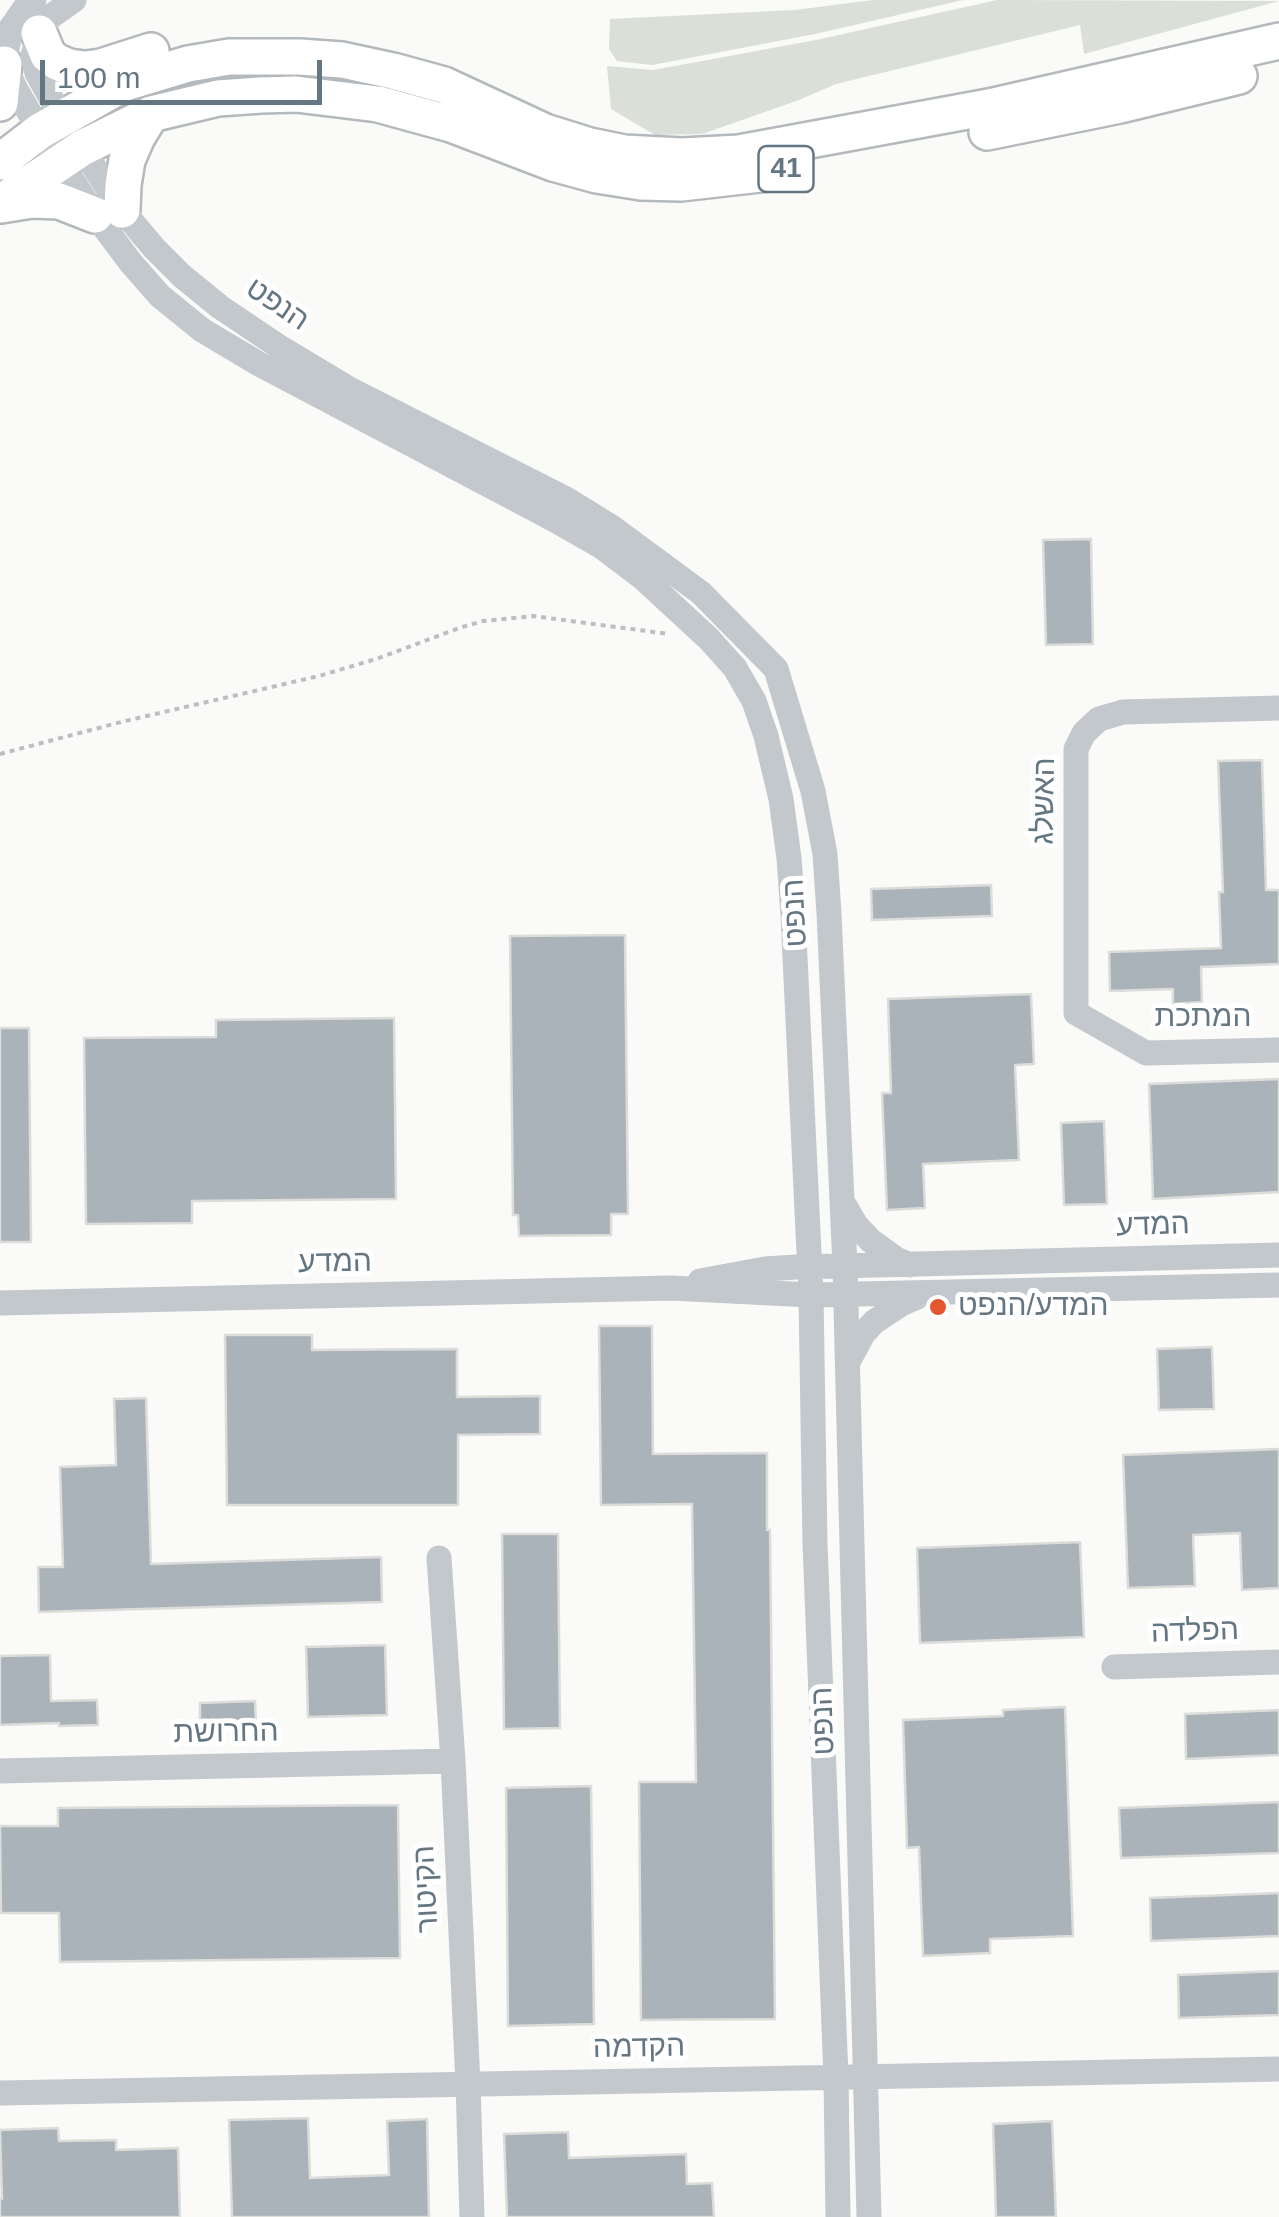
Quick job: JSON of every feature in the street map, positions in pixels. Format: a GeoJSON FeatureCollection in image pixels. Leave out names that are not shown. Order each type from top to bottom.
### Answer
{"type":"FeatureCollection","features":[{"type":"Feature","properties":{"kind":"highway"},"geometry":{"type":"LineString","coordinates":[[36,16],[48,55],[56,62],[85,70],[170,45],[224,46],[275,56]]}},
{"type":"Feature","properties":{"kind":"highway","name":"41"},"geometry":{"type":"LineString","coordinates":[[0,162],[51,124],[125,83],[229,57],[342,60],[393,71],[444,85],[545,132],[590,146],[624,153],[682,156],[739,153],[970,111],[1279,42]]}},
{"type":"Feature","properties":{"kind":"highway"},"geometry":{"type":"LineString","coordinates":[[0,104],[4,64]]}},
{"type":"Feature","properties":{"kind":"highway","name":"41"},"geometry":{"type":"LineString","coordinates":[[0,204],[72,155],[150,114],[218,98],[296,94],[378,104],[434,119],[553,163],[641,182],[681,182],[748,176],[1012,127],[1279,66]]}},
{"type":"Feature","properties":{"kind":"highway"},"geometry":{"type":"LineString","coordinates":[[0,204],[59,201],[108,212],[122,185],[136,137],[150,114]]}},
{"type":"Feature","properties":{"kind":"street"},"geometry":{"type":"LineString","coordinates":[[4,64],[11,28],[25,8],[36,16],[50,17],[74,0]]}},
{"type":"Feature","properties":{"kind":"street","name":"הנפט"},"geometry":{"type":"LineString","coordinates":[[36,16],[34,62],[51,124]]}},
{"type":"Feature","properties":{"kind":"street","name":"הנפט"},"geometry":{"type":"LineString","coordinates":[[4,64],[72,155],[108,212],[131,263],[202,330],[258,364],[602,548],[667,599],[709,639],[735,668],[754,701],[781,799],[794,915],[811,1295],[815,1544],[838,2217]]}},
{"type":"Feature","properties":{"kind":"street","name":"הנפט"},"geometry":{"type":"LineString","coordinates":[[108,212],[220,307],[281,348],[351,390],[566,499],[613,528],[701,594],[776,669],[813,792],[825,854],[846,1267],[870,2217]]}},
{"type":"Feature","properties":{"kind":"street","name":"האשלג"},"geometry":{"type":"LineString","coordinates":[[1076,1013],[1076,749],[1084,733],[1099,719],[1123,712],[1279,708]]}},
{"type":"Feature","properties":{"kind":"street","name":"המתכת"},"geometry":{"type":"LineString","coordinates":[[1076,1013],[1146,1054],[1279,1050]]}},
{"type":"Feature","properties":{"kind":"street"},"geometry":{"type":"LineString","coordinates":[[842,1202],[871,1241],[910,1265]]}},
{"type":"Feature","properties":{"kind":"street"},"geometry":{"type":"LineString","coordinates":[[765,1269],[784,1257],[791,1247],[807,1206]]}},
{"type":"Feature","properties":{"kind":"street","name":"המדע"},"geometry":{"type":"LineString","coordinates":[[671,1288],[765,1269],[1279,1256]]}},
{"type":"Feature","properties":{"kind":"street","name":"המדע"},"geometry":{"type":"LineString","coordinates":[[0,1303],[671,1288],[846,1295],[1279,1285]]}},
{"type":"Feature","properties":{"kind":"street"},"geometry":{"type":"LineString","coordinates":[[847,1364],[874,1322],[901,1304],[926,1294]]}},
{"type":"Feature","properties":{"kind":"street","name":"הקיטור"},"geometry":{"type":"LineString","coordinates":[[439,1558],[453,1761],[472,2217]]}},
{"type":"Feature","properties":{"kind":"street","name":"הפלדה"},"geometry":{"type":"LineString","coordinates":[[1114,1667],[1279,1662]]}},
{"type":"Feature","properties":{"kind":"street","name":"החרושת"},"geometry":{"type":"LineString","coordinates":[[0,1771],[453,1761]]}},
{"type":"Feature","properties":{"kind":"street","name":"הקדמה"},"geometry":{"type":"LineString","coordinates":[[0,2093],[1279,2069]]}},
{"type":"Feature","properties":{"kind":"path"},"geometry":{"type":"LineString","coordinates":[[0,754],[319,676],[483,621],[533,616],[709,639]]}},
{"type":"Feature","properties":{"kind":"shaded area"},"geometry":{"type":"Polygon","coordinates":[[[873,0],[963,0],[815,34],[652,65],[617,61],[609,49],[610,19],[795,10],[873,0]]]}},
{"type":"Feature","properties":{"kind":"shaded area"},"geometry":{"type":"Polygon","coordinates":[[[997,0],[1279,1],[1084,54],[1080,25],[836,84],[702,134],[655,135],[611,109],[607,66],[653,70],[816,40],[997,0]]]}},
{"type":"Feature","properties":{"kind":"building"},"geometry":{"type":"Polygon","coordinates":[[[1091,539],[1093,644],[1046,645],[1043,540],[1091,539]]]}},
{"type":"Feature","properties":{"kind":"building"},"geometry":{"type":"Polygon","coordinates":[[[1262,760],[1266,890],[1279,890],[1279,964],[1201,967],[1202,1002],[1173,1004],[1173,989],[1110,991],[1109,952],[1221,948],[1218,761],[1262,760]]]}},
{"type":"Feature","properties":{"kind":"building"},"geometry":{"type":"Polygon","coordinates":[[[991,885],[992,916],[872,920],[871,889],[991,885]]]}},
{"type":"Feature","properties":{"kind":"building"},"geometry":{"type":"Polygon","coordinates":[[[625,935],[628,1214],[611,1214],[611,1235],[519,1236],[518,1215],[513,1215],[510,936],[625,935]]]}},
{"type":"Feature","properties":{"kind":"building"},"geometry":{"type":"Polygon","coordinates":[[[1031,994],[1034,1064],[1015,1065],[1019,1160],[923,1164],[925,1208],[887,1210],[882,1093],[891,1093],[888,999],[1031,994]]]}},
{"type":"Feature","properties":{"kind":"building"},"geometry":{"type":"Polygon","coordinates":[[[394,1018],[396,1199],[192,1201],[192,1223],[86,1224],[84,1038],[216,1037],[216,1020],[394,1018]]]}},
{"type":"Feature","properties":{"kind":"building"},"geometry":{"type":"Polygon","coordinates":[[[0,1028],[29,1028],[31,1242],[0,1242],[0,1028]]]}},
{"type":"Feature","properties":{"kind":"building"},"geometry":{"type":"Polygon","coordinates":[[[1279,1079],[1279,1192],[1153,1199],[1149,1084],[1279,1079]]]}},
{"type":"Feature","properties":{"kind":"building"},"geometry":{"type":"Polygon","coordinates":[[[1104,1121],[1107,1204],[1064,1205],[1061,1123],[1104,1121]]]}},
{"type":"Feature","properties":{"kind":"building"},"geometry":{"type":"Polygon","coordinates":[[[599,1326],[652,1326],[653,1454],[767,1453],[775,2019],[641,2020],[639,1782],[696,1782],[692,1504],[601,1505],[599,1326]]]}},
{"type":"Feature","properties":{"kind":"building"},"geometry":{"type":"Polygon","coordinates":[[[225,1335],[312,1335],[312,1350],[457,1349],[457,1397],[540,1396],[540,1434],[458,1435],[458,1505],[227,1505],[225,1335]]]}},
{"type":"Feature","properties":{"kind":"building"},"geometry":{"type":"Polygon","coordinates":[[[1212,1347],[1214,1409],[1159,1410],[1157,1349],[1212,1347]]]}},
{"type":"Feature","properties":{"kind":"building"},"geometry":{"type":"Polygon","coordinates":[[[146,1398],[151,1564],[381,1557],[382,1602],[39,1612],[38,1567],[63,1567],[60,1467],[116,1465],[114,1399],[146,1398]]]}},
{"type":"Feature","properties":{"kind":"building"},"geometry":{"type":"Polygon","coordinates":[[[1279,1449],[1279,1588],[1242,1590],[1240,1533],[1193,1535],[1195,1586],[1128,1588],[1123,1455],[1279,1449]]]}},
{"type":"Feature","properties":{"kind":"building"},"geometry":{"type":"Polygon","coordinates":[[[502,1534],[558,1534],[560,1728],[504,1729],[502,1534]]]}},
{"type":"Feature","properties":{"kind":"building"},"geometry":{"type":"Polygon","coordinates":[[[1080,1542],[1084,1637],[920,1643],[917,1548],[1080,1542]]]}},
{"type":"Feature","properties":{"kind":"building"},"geometry":{"type":"Polygon","coordinates":[[[385,1645],[387,1715],[308,1717],[306,1647],[385,1645]]]}},
{"type":"Feature","properties":{"kind":"building"},"geometry":{"type":"Polygon","coordinates":[[[50,1655],[51,1701],[97,1700],[98,1725],[0,1725],[0,1656],[50,1655]]]}},
{"type":"Feature","properties":{"kind":"building"},"geometry":{"type":"Polygon","coordinates":[[[255,1701],[256,1724],[200,1725],[200,1703],[255,1701]]]}},
{"type":"Feature","properties":{"kind":"building"},"geometry":{"type":"Polygon","coordinates":[[[1065,1707],[1073,1936],[990,1939],[990,1953],[923,1956],[919,1847],[907,1848],[903,1720],[1003,1716],[1003,1710],[1065,1707]]]}},
{"type":"Feature","properties":{"kind":"building"},"geometry":{"type":"Polygon","coordinates":[[[1279,1710],[1279,1755],[1186,1759],[1185,1714],[1279,1710]]]}},
{"type":"Feature","properties":{"kind":"building"},"geometry":{"type":"Polygon","coordinates":[[[591,1786],[594,2024],[508,2026],[506,1788],[591,1786]]]}},
{"type":"Feature","properties":{"kind":"building"},"geometry":{"type":"Polygon","coordinates":[[[1279,1802],[1279,1853],[1121,1858],[1119,1808],[1279,1802]]]}},
{"type":"Feature","properties":{"kind":"building"},"geometry":{"type":"Polygon","coordinates":[[[398,1805],[400,1958],[60,1962],[59,1913],[1,1913],[0,1826],[58,1826],[58,1808],[398,1805]]]}},
{"type":"Feature","properties":{"kind":"building"},"geometry":{"type":"Polygon","coordinates":[[[1279,1893],[1279,1936],[1151,1941],[1150,1898],[1279,1893]]]}},
{"type":"Feature","properties":{"kind":"building"},"geometry":{"type":"Polygon","coordinates":[[[1279,1971],[1279,2015],[1179,2018],[1178,1975],[1279,1971]]]}},
{"type":"Feature","properties":{"kind":"building"},"geometry":{"type":"Polygon","coordinates":[[[308,2118],[310,2178],[389,2175],[387,2121],[427,2119],[429,2217],[232,2217],[229,2120],[308,2118]]]}},
{"type":"Feature","properties":{"kind":"building"},"geometry":{"type":"Polygon","coordinates":[[[1052,2121],[1056,2217],[996,2217],[993,2124],[1052,2121]]]}},
{"type":"Feature","properties":{"kind":"building"},"geometry":{"type":"Polygon","coordinates":[[[58,2128],[59,2141],[116,2140],[116,2150],[178,2148],[180,2217],[0,2217],[0,2130],[58,2128]]]}},
{"type":"Feature","properties":{"kind":"building"},"geometry":{"type":"Polygon","coordinates":[[[568,2132],[569,2158],[686,2154],[687,2184],[712,2183],[714,2217],[507,2217],[504,2134],[568,2132]]]}},
{"type":"Feature","properties":{"kind":"place","name":"המדע/הנפט"},"geometry":{"type":"Point","coordinates":[938,1307]}}]}
